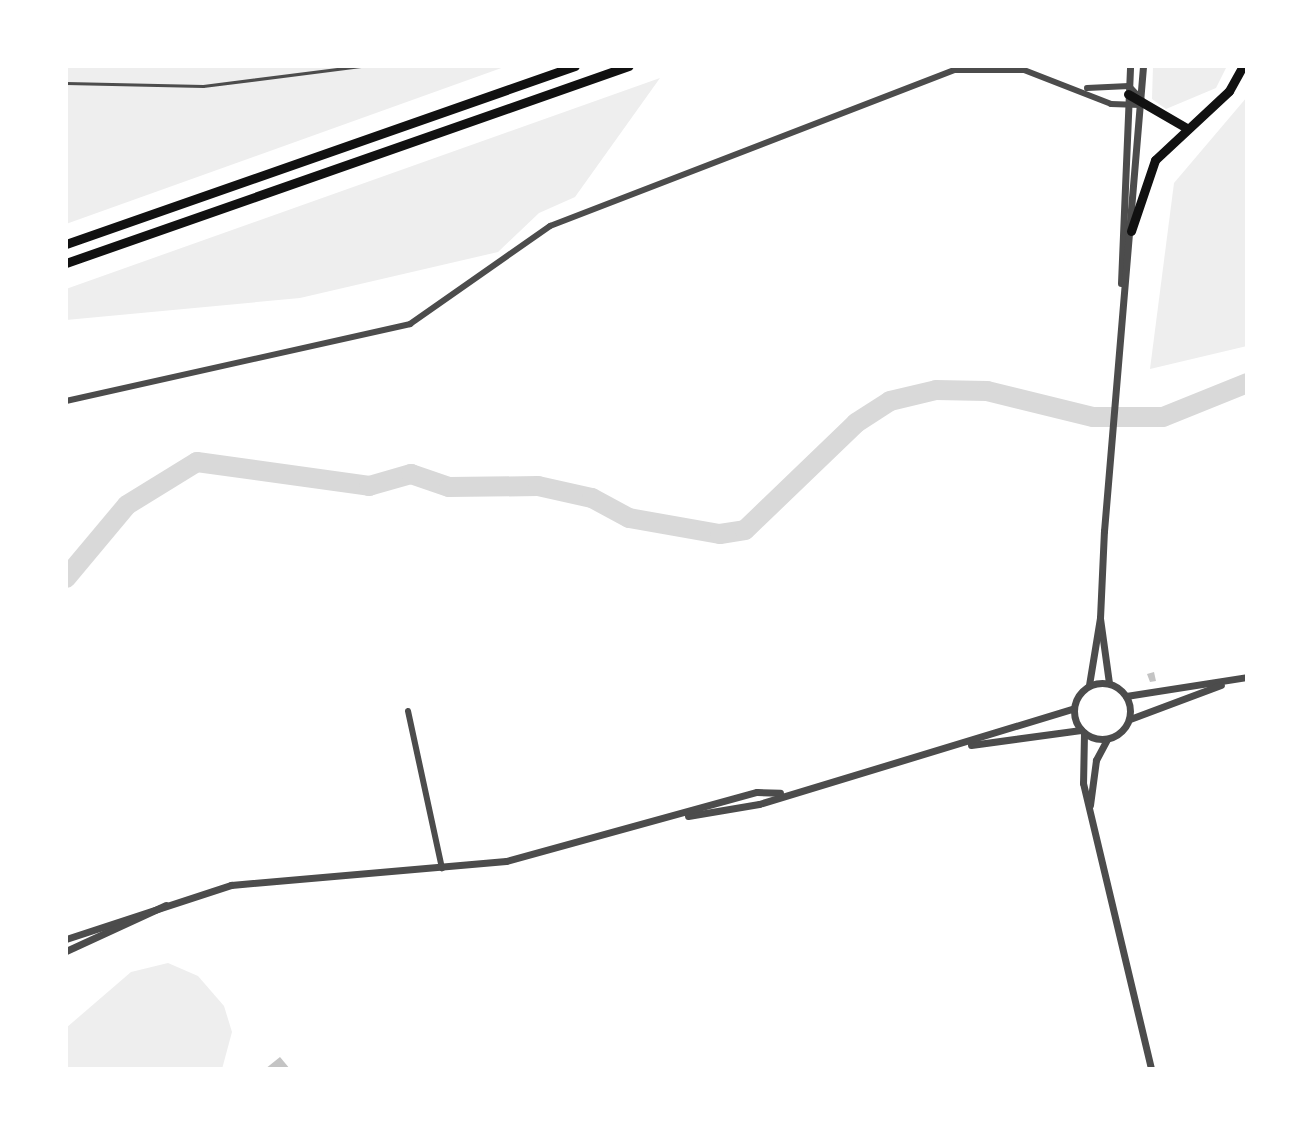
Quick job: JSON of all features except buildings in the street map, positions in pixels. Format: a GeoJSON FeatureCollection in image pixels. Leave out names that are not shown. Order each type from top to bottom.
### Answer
{"type":"FeatureCollection","features":[{"type":"Feature","properties":{"kind":"highway"},"geometry":{"type":"LineString","coordinates":[[66,244],[575,66]]}},
{"type":"Feature","properties":{"kind":"highway"},"geometry":{"type":"LineString","coordinates":[[66,263],[629,66]]}},
{"type":"Feature","properties":{"kind":"highway"},"geometry":{"type":"LineString","coordinates":[[1131,231],[1155,160],[1185,127],[1229,91],[1243,66]]}},
{"type":"Feature","properties":{"kind":"highway"},"geometry":{"type":"LineString","coordinates":[[1128,90],[1140,102],[1185,127]]}},
{"type":"Feature","properties":{"kind":"street"},"geometry":{"type":"LineString","coordinates":[[1122,286],[1117,263],[1130,66]]}},
{"type":"Feature","properties":{"kind":"street"},"geometry":{"type":"LineString","coordinates":[[66,939],[231,885],[506,861],[686,816],[744,796],[780,793],[968,745],[1074,708],[1089,685],[1100,618],[1122,286],[1131,231],[1143,66]]}},
{"type":"Feature","properties":{"kind":"street"},"geometry":{"type":"LineString","coordinates":[[66,401],[410,324],[467,291],[550,226],[954,70],[1024,70],[1087,88],[1128,107],[1140,102]]}},
{"type":"Feature","properties":{"kind":"street"},"geometry":{"type":"LineString","coordinates":[[1087,88],[1128,90]]}},
{"type":"Feature","properties":{"kind":"street"},"geometry":{"type":"LineString","coordinates":[[1100,618],[1109,683]]}},
{"type":"Feature","properties":{"kind":"street"},"geometry":{"type":"LineString","coordinates":[[1090,807],[1096,760],[1107,739],[1130,719],[1247,677]]}},
{"type":"Feature","properties":{"kind":"street"},"geometry":{"type":"LineString","coordinates":[[1089,685],[1109,683],[1126,696],[1130,719]]}},
{"type":"Feature","properties":{"kind":"street"},"geometry":{"type":"LineString","coordinates":[[1126,696],[1223,684]]}},
{"type":"Feature","properties":{"kind":"street"},"geometry":{"type":"LineString","coordinates":[[1074,708],[1083,731],[1090,807],[1151,1069]]}},
{"type":"Feature","properties":{"kind":"street"},"geometry":{"type":"LineString","coordinates":[[408,711],[442,868]]}},
{"type":"Feature","properties":{"kind":"street"},"geometry":{"type":"LineString","coordinates":[[968,745],[1083,731],[1107,739]]}},
{"type":"Feature","properties":{"kind":"street"},"geometry":{"type":"LineString","coordinates":[[66,951],[168,904]]}},
{"type":"Feature","properties":{"kind":"lane"},"geometry":{"type":"LineString","coordinates":[[66,83],[203,86],[361,66]]}},
{"type":"Feature","properties":{"kind":"shaded area"},"geometry":{"type":"Polygon","coordinates":[[[66,66],[507,66],[66,224],[66,66]]]}},
{"type":"Feature","properties":{"kind":"shaded area"},"geometry":{"type":"Polygon","coordinates":[[[1153,66],[1227,66],[1216,88],[1166,109],[1152,99],[1153,66]]]}},
{"type":"Feature","properties":{"kind":"shaded area"},"geometry":{"type":"Polygon","coordinates":[[[660,78],[575,197],[539,213],[498,252],[300,298],[66,320],[66,289],[660,78]]]}},
{"type":"Feature","properties":{"kind":"shaded area"},"geometry":{"type":"Polygon","coordinates":[[[1247,97],[1247,346],[1150,369],[1174,183],[1247,97]]]}},
{"type":"Feature","properties":{"kind":"shaded area"},"geometry":{"type":"Polygon","coordinates":[[[168,963],[198,976],[224,1006],[232,1032],[222,1069],[66,1069],[66,1028],[131,972],[168,963]]]}},
{"type":"Feature","properties":{"kind":"waterway"},"geometry":{"type":"LineString","coordinates":[[66,578],[127,505],[197,462],[369,486],[411,474],[449,487],[538,486],[592,498],[629,518],[720,534],[745,530],[856,423],[890,401],[936,390],[987,391],[1093,417],[1163,417],[1247,383]]}}]}
